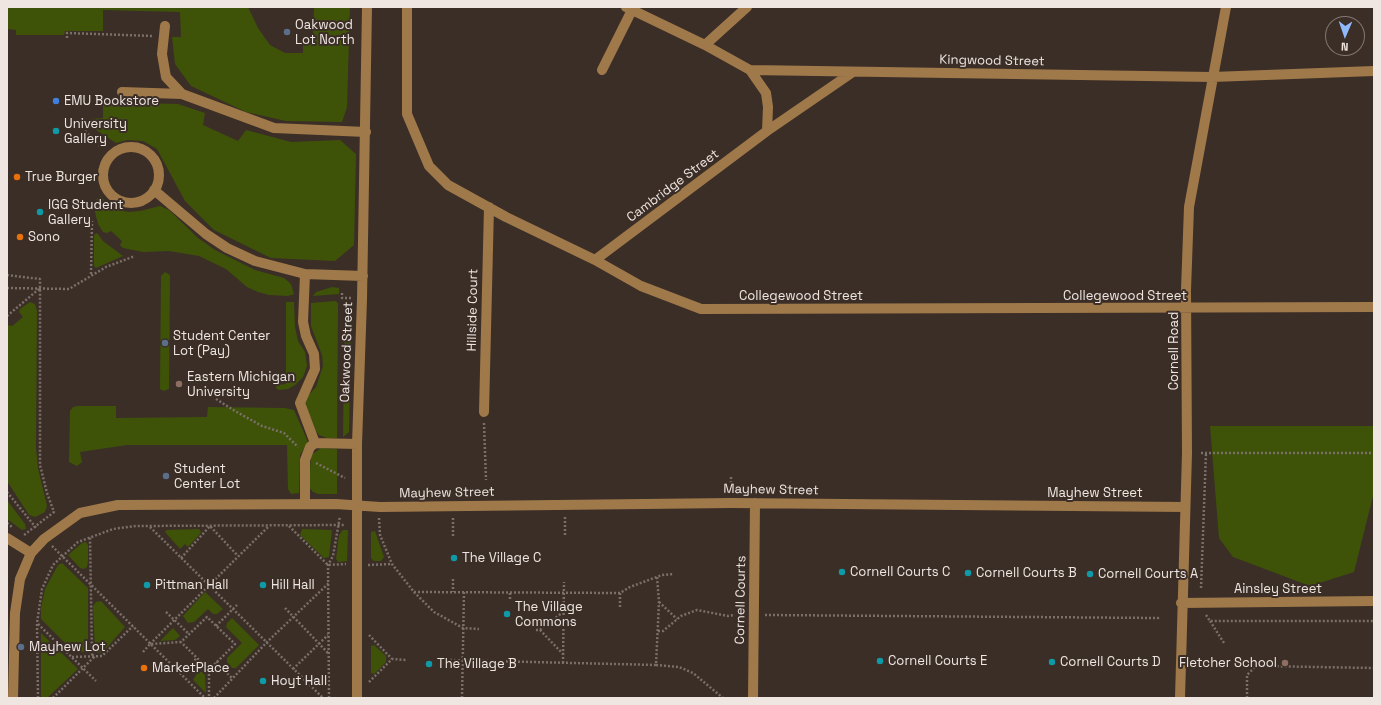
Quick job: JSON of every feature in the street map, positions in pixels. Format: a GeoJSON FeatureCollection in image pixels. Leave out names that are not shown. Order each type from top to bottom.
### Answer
{"type":"FeatureCollection","features":[{"type":"Feature","properties":{"kind":"street","name":"Oakwood Street"},"geometry":{"type":"LineString","coordinates":[[357,698],[357,444],[366,132],[367,7]]}},
{"type":"Feature","properties":{"kind":"street","name":"Collegewood Street"},"geometry":{"type":"LineString","coordinates":[[407,7],[407,114],[418,144],[429,166],[448,185],[489,207],[595,260],[641,286],[701,309],[1187,309],[1374,307]]}},
{"type":"Feature","properties":{"kind":"street"},"geometry":{"type":"LineString","coordinates":[[705,45],[747,7]]}},
{"type":"Feature","properties":{"kind":"street","name":"Cornell Road"},"geometry":{"type":"LineString","coordinates":[[1180,698],[1181,603],[1187,453],[1186,290],[1189,207],[1226,7]]}},
{"type":"Feature","properties":{"kind":"street"},"geometry":{"type":"LineString","coordinates":[[602,70],[629,9]]}},
{"type":"Feature","properties":{"kind":"street","name":"Kingwood Street"},"geometry":{"type":"LineString","coordinates":[[629,9],[705,45],[750,70],[1212,77],[1374,71]]}},
{"type":"Feature","properties":{"kind":"street"},"geometry":{"type":"LineString","coordinates":[[165,26],[162,54],[166,77],[182,94]]}},
{"type":"Feature","properties":{"kind":"street"},"geometry":{"type":"LineString","coordinates":[[750,70],[766,93],[768,107],[767,131]]}},
{"type":"Feature","properties":{"kind":"street","name":"Cambridge Street"},"geometry":{"type":"LineString","coordinates":[[595,260],[767,131],[854,72]]}},
{"type":"Feature","properties":{"kind":"street"},"geometry":{"type":"LineString","coordinates":[[122,92],[182,94],[274,128],[366,132]]}},
{"type":"Feature","properties":{"kind":"street"},"geometry":{"type":"LineString","coordinates":[[126,147],[135,147],[144,150],[151,156],[158,172],[158,181],[154,190],[140,201],[122,201],[113,197],[107,190],[104,181],[103,172],[105,163],[111,155],[126,147]]}},
{"type":"Feature","properties":{"kind":"street"},"geometry":{"type":"LineString","coordinates":[[154,190],[206,234],[227,248],[255,261],[305,274],[362,276]]}},
{"type":"Feature","properties":{"kind":"street","name":"Hillside Court"},"geometry":{"type":"LineString","coordinates":[[484,412],[489,207]]}},
{"type":"Feature","properties":{"kind":"street"},"geometry":{"type":"LineString","coordinates":[[305,274],[303,322],[306,336],[314,354],[315,369],[300,398],[300,406],[315,444]]}},
{"type":"Feature","properties":{"kind":"street"},"geometry":{"type":"LineString","coordinates":[[14,698],[15,613],[20,579],[31,553],[44,539],[80,513],[118,505],[305,504],[305,460],[307,451],[315,444],[357,444]]}},
{"type":"Feature","properties":{"kind":"street","name":"Mayhew Street"},"geometry":{"type":"LineString","coordinates":[[305,504],[380,507],[755,503],[1185,507]]}},
{"type":"Feature","properties":{"kind":"street","name":"Cornell Courts"},"geometry":{"type":"LineString","coordinates":[[753,698],[755,503]]}},
{"type":"Feature","properties":{"kind":"street"},"geometry":{"type":"LineString","coordinates":[[7,538],[31,553]]}},
{"type":"Feature","properties":{"kind":"street","name":"Ainsley Street"},"geometry":{"type":"LineString","coordinates":[[1181,603],[1374,601]]}},
{"type":"Feature","properties":{"kind":"path"},"geometry":{"type":"LineString","coordinates":[[67,38],[67,33],[157,36]]}},
{"type":"Feature","properties":{"kind":"path"},"geometry":{"type":"LineString","coordinates":[[84,131],[100,146]]}},
{"type":"Feature","properties":{"kind":"path"},"geometry":{"type":"LineString","coordinates":[[91,274],[92,221]]}},
{"type":"Feature","properties":{"kind":"path"},"geometry":{"type":"LineString","coordinates":[[7,288],[69,289],[91,274],[135,256]]}},
{"type":"Feature","properties":{"kind":"path"},"geometry":{"type":"LineString","coordinates":[[7,275],[40,279],[40,466],[54,512],[25,536],[19,532]]}},
{"type":"Feature","properties":{"kind":"path"},"geometry":{"type":"LineString","coordinates":[[7,316],[40,289]]}},
{"type":"Feature","properties":{"kind":"path"},"geometry":{"type":"LineString","coordinates":[[342,293],[342,298]]}},
{"type":"Feature","properties":{"kind":"path"},"geometry":{"type":"LineString","coordinates":[[216,399],[234,412],[262,426],[284,433],[295,442],[302,452]]}},
{"type":"Feature","properties":{"kind":"path"},"geometry":{"type":"LineString","coordinates":[[484,412],[486,480]]}},
{"type":"Feature","properties":{"kind":"path"},"geometry":{"type":"LineString","coordinates":[[1201,453],[1374,453]]}},
{"type":"Feature","properties":{"kind":"path"},"geometry":{"type":"LineString","coordinates":[[1201,588],[1206,453]]}},
{"type":"Feature","properties":{"kind":"path"},"geometry":{"type":"LineString","coordinates":[[310,460],[340,477]]}},
{"type":"Feature","properties":{"kind":"path"},"geometry":{"type":"LineString","coordinates":[[731,477],[731,495]]}},
{"type":"Feature","properties":{"kind":"path"},"geometry":{"type":"LineString","coordinates":[[7,492],[44,539],[205,698]]}},
{"type":"Feature","properties":{"kind":"path"},"geometry":{"type":"LineString","coordinates":[[329,698],[328,565],[333,556],[341,515]]}},
{"type":"Feature","properties":{"kind":"path"},"geometry":{"type":"LineString","coordinates":[[565,516],[565,537]]}},
{"type":"Feature","properties":{"kind":"path"},"geometry":{"type":"LineString","coordinates":[[453,518],[454,536]]}},
{"type":"Feature","properties":{"kind":"path"},"geometry":{"type":"LineString","coordinates":[[379,520],[380,535],[392,564],[414,592],[434,612],[463,628],[479,629]]}},
{"type":"Feature","properties":{"kind":"path"},"geometry":{"type":"LineString","coordinates":[[7,523],[13,527]]}},
{"type":"Feature","properties":{"kind":"path"},"geometry":{"type":"LineString","coordinates":[[38,698],[37,623],[42,589],[54,565],[78,542],[113,529],[150,526],[339,525]]}},
{"type":"Feature","properties":{"kind":"path"},"geometry":{"type":"LineString","coordinates":[[150,526],[323,698]]}},
{"type":"Feature","properties":{"kind":"path"},"geometry":{"type":"LineString","coordinates":[[210,526],[238,556]]}},
{"type":"Feature","properties":{"kind":"path"},"geometry":{"type":"LineString","coordinates":[[181,558],[210,526]]}},
{"type":"Feature","properties":{"kind":"path"},"geometry":{"type":"LineString","coordinates":[[143,652],[269,526]]}},
{"type":"Feature","properties":{"kind":"path"},"geometry":{"type":"LineString","coordinates":[[288,526],[328,565],[348,564]]}},
{"type":"Feature","properties":{"kind":"path"},"geometry":{"type":"LineString","coordinates":[[90,537],[92,654],[94,657]]}},
{"type":"Feature","properties":{"kind":"path"},"geometry":{"type":"LineString","coordinates":[[369,565],[392,564]]}},
{"type":"Feature","properties":{"kind":"path"},"geometry":{"type":"LineString","coordinates":[[414,592],[620,593],[657,577],[674,574]]}},
{"type":"Feature","properties":{"kind":"path"},"geometry":{"type":"LineString","coordinates":[[656,665],[659,602],[657,577]]}},
{"type":"Feature","properties":{"kind":"path"},"geometry":{"type":"LineString","coordinates":[[453,579],[454,592]]}},
{"type":"Feature","properties":{"kind":"path"},"geometry":{"type":"LineString","coordinates":[[563,663],[564,582]]}},
{"type":"Feature","properties":{"kind":"path"},"geometry":{"type":"LineString","coordinates":[[214,698],[267,642],[328,583]]}},
{"type":"Feature","properties":{"kind":"path"},"geometry":{"type":"LineString","coordinates":[[462,698],[464,592]]}},
{"type":"Feature","properties":{"kind":"path"},"geometry":{"type":"LineString","coordinates":[[510,592],[510,599]]}},
{"type":"Feature","properties":{"kind":"path"},"geometry":{"type":"LineString","coordinates":[[620,593],[620,607]]}},
{"type":"Feature","properties":{"kind":"path"},"geometry":{"type":"LineString","coordinates":[[659,602],[677,619]]}},
{"type":"Feature","properties":{"kind":"path"},"geometry":{"type":"LineString","coordinates":[[216,626],[237,605]]}},
{"type":"Feature","properties":{"kind":"path"},"geometry":{"type":"LineString","coordinates":[[285,608],[329,653]]}},
{"type":"Feature","properties":{"kind":"path"},"geometry":{"type":"LineString","coordinates":[[658,631],[662,631],[677,619],[698,610],[728,616],[735,615]]}},
{"type":"Feature","properties":{"kind":"path"},"geometry":{"type":"LineString","coordinates":[[536,630],[540,630],[564,611]]}},
{"type":"Feature","properties":{"kind":"path"},"geometry":{"type":"LineString","coordinates":[[166,612],[189,634]]}},
{"type":"Feature","properties":{"kind":"path"},"geometry":{"type":"LineString","coordinates":[[764,615],[1158,618],[1158,621]]}},
{"type":"Feature","properties":{"kind":"path"},"geometry":{"type":"LineString","coordinates":[[1206,615],[1224,643]]}},
{"type":"Feature","properties":{"kind":"path"},"geometry":{"type":"LineString","coordinates":[[150,644],[181,642],[207,617],[235,644],[209,670],[209,698]]}},
{"type":"Feature","properties":{"kind":"path"},"geometry":{"type":"LineString","coordinates":[[1210,622],[1374,621]]}},
{"type":"Feature","properties":{"kind":"path"},"geometry":{"type":"LineString","coordinates":[[37,623],[96,681]]}},
{"type":"Feature","properties":{"kind":"path"},"geometry":{"type":"LineString","coordinates":[[72,657],[102,656],[133,626]]}},
{"type":"Feature","properties":{"kind":"path"},"geometry":{"type":"LineString","coordinates":[[540,630],[563,655]]}},
{"type":"Feature","properties":{"kind":"path"},"geometry":{"type":"LineString","coordinates":[[368,634],[392,659],[407,660]]}},
{"type":"Feature","properties":{"kind":"path"},"geometry":{"type":"LineString","coordinates":[[293,668],[329,635]]}},
{"type":"Feature","properties":{"kind":"path"},"geometry":{"type":"LineString","coordinates":[[181,642],[209,670]]}},
{"type":"Feature","properties":{"kind":"path"},"geometry":{"type":"LineString","coordinates":[[53,698],[94,657]]}},
{"type":"Feature","properties":{"kind":"path"},"geometry":{"type":"LineString","coordinates":[[180,674],[197,658]]}},
{"type":"Feature","properties":{"kind":"path"},"geometry":{"type":"LineString","coordinates":[[368,683],[392,659]]}},
{"type":"Feature","properties":{"kind":"path"},"geometry":{"type":"LineString","coordinates":[[450,660],[656,665],[679,667],[693,673],[723,698]]}},
{"type":"Feature","properties":{"kind":"path"},"geometry":{"type":"LineString","coordinates":[[216,662],[232,678]]}},
{"type":"Feature","properties":{"kind":"path"},"geometry":{"type":"LineString","coordinates":[[1247,698],[1247,675],[1254,668],[1260,666],[1374,668]]}},
{"type":"Feature","properties":{"kind":"green space"},"geometry":{"type":"Polygon","coordinates":[[[7,7],[248,7],[258,28],[270,45],[285,53],[303,53],[303,36],[313,35],[314,7],[350,7],[347,107],[342,122],[286,121],[246,112],[191,86],[175,64],[172,37],[181,37],[180,12],[103,10],[103,31],[65,31],[64,35],[16,35],[16,30],[7,29],[7,7]]]}},
{"type":"Feature","properties":{"kind":"green space"},"geometry":{"type":"Polygon","coordinates":[[[103,102],[178,104],[205,113],[203,125],[238,141],[246,130],[291,142],[340,140],[356,154],[354,245],[335,261],[271,258],[214,230],[185,201],[157,149],[143,141],[127,140],[116,143],[90,126],[91,119],[103,118],[103,102]]]}},
{"type":"Feature","properties":{"kind":"green space"},"geometry":{"type":"Polygon","coordinates":[[[101,196],[108,205],[118,210],[129,212],[140,211],[160,206],[169,210],[198,238],[215,250],[255,270],[284,278],[291,284],[294,294],[288,296],[269,295],[258,292],[247,287],[226,269],[199,256],[169,251],[143,252],[123,248],[120,245],[122,241],[111,231],[107,233],[103,232],[98,224],[95,212],[96,200],[101,196]]]}},
{"type":"Feature","properties":{"kind":"green space"},"geometry":{"type":"Polygon","coordinates":[[[97,233],[103,241],[123,256],[96,268],[94,266],[94,235],[97,233]]]}},
{"type":"Feature","properties":{"kind":"green space"},"geometry":{"type":"Polygon","coordinates":[[[165,272],[170,275],[169,389],[164,391],[160,389],[161,276],[165,272]]]}},
{"type":"Feature","properties":{"kind":"green space"},"geometry":{"type":"Polygon","coordinates":[[[332,287],[339,288],[339,294],[313,296],[316,292],[332,287]]]}},
{"type":"Feature","properties":{"kind":"green space"},"geometry":{"type":"Polygon","coordinates":[[[335,301],[338,303],[337,438],[327,438],[319,435],[316,431],[305,403],[306,398],[316,387],[323,366],[322,355],[311,326],[311,303],[335,301]]]}},
{"type":"Feature","properties":{"kind":"green space"},"geometry":{"type":"Polygon","coordinates":[[[345,301],[351,318],[349,432],[343,437],[345,301]]]}},
{"type":"Feature","properties":{"kind":"green space"},"geometry":{"type":"Polygon","coordinates":[[[30,302],[35,304],[37,311],[36,448],[38,468],[47,506],[45,512],[35,517],[29,515],[7,481],[7,325],[12,326],[23,317],[19,312],[20,309],[30,302]]]}},
{"type":"Feature","properties":{"kind":"green space"},"geometry":{"type":"Polygon","coordinates":[[[286,302],[294,302],[295,327],[298,341],[305,352],[307,366],[303,377],[295,385],[288,389],[279,390],[276,388],[277,385],[286,384],[286,302]]]}},
{"type":"Feature","properties":{"kind":"green space"},"geometry":{"type":"Polygon","coordinates":[[[116,406],[116,418],[207,417],[208,407],[285,408],[294,410],[308,442],[300,455],[299,493],[291,494],[288,489],[287,445],[127,445],[80,452],[82,462],[77,466],[69,462],[70,411],[73,407],[116,406]]]}},
{"type":"Feature","properties":{"kind":"green space"},"geometry":{"type":"Polygon","coordinates":[[[1210,426],[1374,426],[1374,492],[1354,572],[1310,586],[1233,557],[1219,538],[1210,426]]]}},
{"type":"Feature","properties":{"kind":"green space"},"geometry":{"type":"Polygon","coordinates":[[[321,448],[337,449],[337,494],[318,494],[313,492],[309,487],[311,455],[321,448]]]}},
{"type":"Feature","properties":{"kind":"green space"},"geometry":{"type":"Polygon","coordinates":[[[7,500],[25,524],[26,529],[22,530],[7,519],[7,500]]]}},
{"type":"Feature","properties":{"kind":"green space"},"geometry":{"type":"Polygon","coordinates":[[[199,529],[201,532],[188,547],[185,544],[180,549],[165,532],[167,530],[199,529]]]}},
{"type":"Feature","properties":{"kind":"green space"},"geometry":{"type":"Polygon","coordinates":[[[302,529],[332,530],[329,557],[324,558],[300,535],[302,529]]]}},
{"type":"Feature","properties":{"kind":"green space"},"geometry":{"type":"Polygon","coordinates":[[[343,530],[348,530],[347,561],[338,562],[336,559],[339,535],[343,530]]]}},
{"type":"Feature","properties":{"kind":"green space"},"geometry":{"type":"Polygon","coordinates":[[[375,531],[384,557],[381,561],[374,561],[371,558],[371,532],[375,531]]]}},
{"type":"Feature","properties":{"kind":"green space"},"geometry":{"type":"Polygon","coordinates":[[[86,542],[88,545],[88,561],[87,567],[84,569],[80,568],[68,555],[82,543],[86,542]]]}},
{"type":"Feature","properties":{"kind":"green space"},"geometry":{"type":"Polygon","coordinates":[[[62,563],[88,588],[88,652],[74,652],[41,619],[41,608],[45,589],[58,565],[62,563]]]}},
{"type":"Feature","properties":{"kind":"green space"},"geometry":{"type":"Polygon","coordinates":[[[205,592],[223,609],[217,614],[213,614],[208,609],[194,622],[188,623],[183,616],[205,592]]]}},
{"type":"Feature","properties":{"kind":"green space"},"geometry":{"type":"Polygon","coordinates":[[[101,601],[125,627],[103,652],[98,653],[95,651],[93,606],[96,602],[101,601]]]}},
{"type":"Feature","properties":{"kind":"green space"},"geometry":{"type":"Polygon","coordinates":[[[232,618],[259,645],[236,668],[232,668],[227,662],[227,658],[242,643],[226,627],[227,623],[232,618]]]}},
{"type":"Feature","properties":{"kind":"green space"},"geometry":{"type":"Polygon","coordinates":[[[173,628],[180,636],[175,640],[160,641],[173,628]]]}},
{"type":"Feature","properties":{"kind":"green space"},"geometry":{"type":"Polygon","coordinates":[[[41,633],[78,669],[47,698],[41,698],[41,633]]]}},
{"type":"Feature","properties":{"kind":"green space"},"geometry":{"type":"Polygon","coordinates":[[[374,645],[386,656],[386,662],[374,674],[371,673],[371,646],[374,645]]]}},
{"type":"Feature","properties":{"kind":"green space"},"geometry":{"type":"Polygon","coordinates":[[[198,672],[202,672],[205,675],[206,693],[193,680],[198,672]]]}},
{"type":"Feature","properties":{"kind":"place","name":"Oakwood Lot North"},"geometry":{"type":"Point","coordinates":[287,32]}},
{"type":"Feature","properties":{"kind":"place","name":"EMU Bookstore"},"geometry":{"type":"Point","coordinates":[56,101]}},
{"type":"Feature","properties":{"kind":"place","name":"University Gallery"},"geometry":{"type":"Point","coordinates":[56,131]}},
{"type":"Feature","properties":{"kind":"place","name":"True Burger"},"geometry":{"type":"Point","coordinates":[17,177]}},
{"type":"Feature","properties":{"kind":"place","name":"IGG Student Gallery"},"geometry":{"type":"Point","coordinates":[40,212]}},
{"type":"Feature","properties":{"kind":"place","name":"Sono"},"geometry":{"type":"Point","coordinates":[20,237]}},
{"type":"Feature","properties":{"kind":"place","name":"Student Center Lot (Pay)"},"geometry":{"type":"Point","coordinates":[165,343]}},
{"type":"Feature","properties":{"kind":"place","name":"Eastern Michigan University"},"geometry":{"type":"Point","coordinates":[179,384]}},
{"type":"Feature","properties":{"kind":"place","name":"Student Center Lot"},"geometry":{"type":"Point","coordinates":[166,476]}},
{"type":"Feature","properties":{"kind":"place","name":"The Village C"},"geometry":{"type":"Point","coordinates":[454,558]}},
{"type":"Feature","properties":{"kind":"place","name":"Cornell Courts C"},"geometry":{"type":"Point","coordinates":[842,572]}},
{"type":"Feature","properties":{"kind":"place","name":"Cornell Courts B"},"geometry":{"type":"Point","coordinates":[968,573]}},
{"type":"Feature","properties":{"kind":"place","name":"Cornell Courts A"},"geometry":{"type":"Point","coordinates":[1090,574]}},
{"type":"Feature","properties":{"kind":"place","name":"Pittman Hall"},"geometry":{"type":"Point","coordinates":[147,585]}},
{"type":"Feature","properties":{"kind":"place","name":"Hill Hall"},"geometry":{"type":"Point","coordinates":[263,585]}},
{"type":"Feature","properties":{"kind":"place","name":"The Village Commons"},"geometry":{"type":"Point","coordinates":[507,614]}},
{"type":"Feature","properties":{"kind":"place","name":"Mayhew Lot"},"geometry":{"type":"Point","coordinates":[21,647]}},
{"type":"Feature","properties":{"kind":"place","name":"Cornell Courts E"},"geometry":{"type":"Point","coordinates":[880,661]}},
{"type":"Feature","properties":{"kind":"place","name":"Cornell Courts D"},"geometry":{"type":"Point","coordinates":[1052,662]}},
{"type":"Feature","properties":{"kind":"place","name":"Fletcher School"},"geometry":{"type":"Point","coordinates":[1285,663]}},
{"type":"Feature","properties":{"kind":"place","name":"The Village B"},"geometry":{"type":"Point","coordinates":[429,664]}},
{"type":"Feature","properties":{"kind":"place","name":"MarketPlace"},"geometry":{"type":"Point","coordinates":[144,668]}},
{"type":"Feature","properties":{"kind":"place","name":"Hoyt Hall"},"geometry":{"type":"Point","coordinates":[263,681]}}]}
